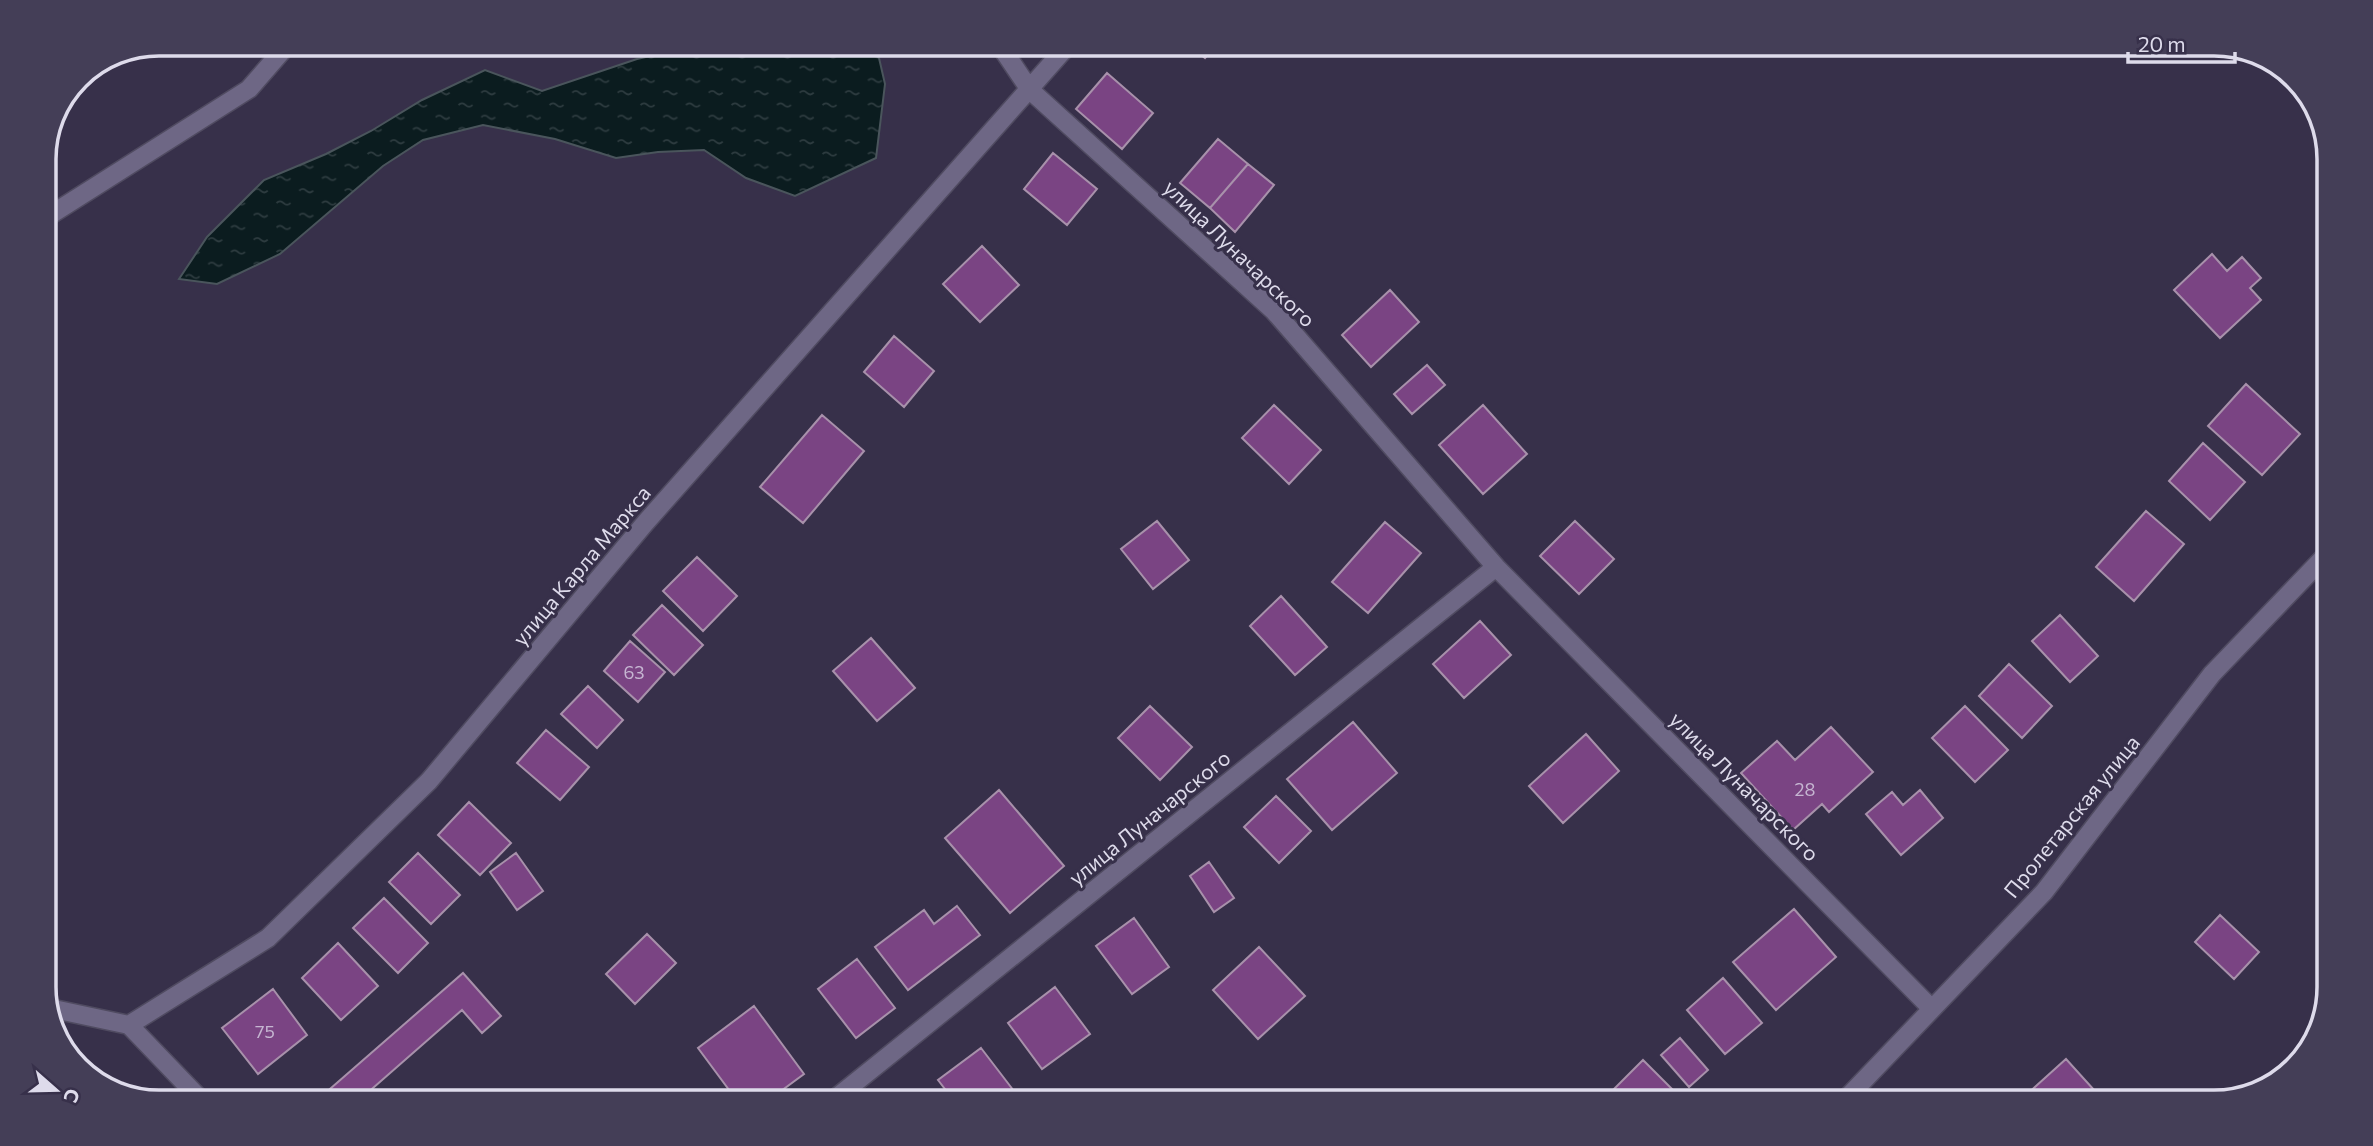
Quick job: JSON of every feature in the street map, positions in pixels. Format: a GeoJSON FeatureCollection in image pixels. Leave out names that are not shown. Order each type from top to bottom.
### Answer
{"type":"FeatureCollection","features":[{"type":"Feature","properties":{"kind":"street"},"geometry":{"type":"LineString","coordinates":[[56,211],[249,89],[278,56]]}},
{"type":"Feature","properties":{"kind":"street","name":"улица Луначарского"},"geometry":{"type":"LineString","coordinates":[[1007,56],[1030,90],[1274,311],[1496,567],[1931,1008]]}},
{"type":"Feature","properties":{"kind":"street","name":"улица Карла Маркса"},"geometry":{"type":"LineString","coordinates":[[129,1026],[268,938],[429,781],[646,522],[1059,56]]}},
{"type":"Feature","properties":{"kind":"street","name":"Пролетарская улица"},"geometry":{"type":"LineString","coordinates":[[1854,1090],[2044,892],[2212,674],[2317,565]]}},
{"type":"Feature","properties":{"kind":"street","name":"улица Луначарского"},"geometry":{"type":"LineString","coordinates":[[846,1090],[1496,567]]}},
{"type":"Feature","properties":{"kind":"street"},"geometry":{"type":"LineString","coordinates":[[59,1010],[129,1026],[191,1090]]}},
{"type":"Feature","properties":{"kind":"water"},"geometry":{"type":"Polygon","coordinates":[[[650,56],[877,56],[885,84],[876,158],[795,196],[746,178],[704,150],[658,152],[616,158],[555,139],[483,125],[423,140],[383,166],[280,254],[217,284],[179,279],[207,237],[264,180],[326,154],[422,100],[485,70],[542,91],[650,56]]]}},
{"type":"Feature","properties":{"kind":"building"},"geometry":{"type":"Polygon","coordinates":[[[1107,73],[1153,113],[1122,149],[1076,109],[1107,73]]]}},
{"type":"Feature","properties":{"kind":"building"},"geometry":{"type":"Polygon","coordinates":[[[1218,139],[1248,164],[1210,208],[1180,183],[1218,139]]]}},
{"type":"Feature","properties":{"kind":"building"},"geometry":{"type":"Polygon","coordinates":[[[1053,153],[1097,189],[1067,225],[1024,189],[1053,153]]]}},
{"type":"Feature","properties":{"kind":"building"},"geometry":{"type":"Polygon","coordinates":[[[1248,164],[1274,185],[1235,232],[1210,208],[1248,164]]]}},
{"type":"Feature","properties":{"kind":"building"},"geometry":{"type":"Polygon","coordinates":[[[982,246],[1019,285],[980,322],[943,284],[982,246]]]}},
{"type":"Feature","properties":{"kind":"building"},"geometry":{"type":"Polygon","coordinates":[[[2212,254],[2227,271],[2242,257],[2261,278],[2250,288],[2261,300],[2220,338],[2174,290],[2212,254]]]}},
{"type":"Feature","properties":{"kind":"building"},"geometry":{"type":"Polygon","coordinates":[[[1390,290],[1419,322],[1371,367],[1342,335],[1390,290]]]}},
{"type":"Feature","properties":{"kind":"building"},"geometry":{"type":"Polygon","coordinates":[[[894,336],[934,371],[904,407],[864,372],[894,336]]]}},
{"type":"Feature","properties":{"kind":"building"},"geometry":{"type":"Polygon","coordinates":[[[1427,365],[1445,385],[1412,414],[1394,394],[1427,365]]]}},
{"type":"Feature","properties":{"kind":"building"},"geometry":{"type":"Polygon","coordinates":[[[2246,384],[2300,434],[2262,475],[2208,426],[2246,384]]]}},
{"type":"Feature","properties":{"kind":"building"},"geometry":{"type":"Polygon","coordinates":[[[1274,405],[1321,450],[1289,484],[1242,438],[1274,405]]]}},
{"type":"Feature","properties":{"kind":"building"},"geometry":{"type":"Polygon","coordinates":[[[1483,405],[1527,454],[1483,494],[1439,445],[1483,405]]]}},
{"type":"Feature","properties":{"kind":"building"},"geometry":{"type":"Polygon","coordinates":[[[822,415],[864,451],[803,523],[760,487],[822,415]]]}},
{"type":"Feature","properties":{"kind":"building"},"geometry":{"type":"Polygon","coordinates":[[[2203,443],[2245,482],[2210,520],[2169,481],[2203,443]]]}},
{"type":"Feature","properties":{"kind":"building"},"geometry":{"type":"Polygon","coordinates":[[[2146,511],[2184,544],[2134,601],[2096,567],[2146,511]]]}},
{"type":"Feature","properties":{"kind":"building"},"geometry":{"type":"Polygon","coordinates":[[[1157,521],[1189,560],[1153,589],[1121,549],[1157,521]]]}},
{"type":"Feature","properties":{"kind":"building"},"geometry":{"type":"Polygon","coordinates":[[[1575,521],[1614,559],[1579,594],[1540,556],[1575,521]]]}},
{"type":"Feature","properties":{"kind":"building"},"geometry":{"type":"Polygon","coordinates":[[[1385,522],[1421,553],[1368,613],[1332,582],[1385,522]]]}},
{"type":"Feature","properties":{"kind":"building"},"geometry":{"type":"Polygon","coordinates":[[[697,557],[737,596],[703,631],[663,591],[697,557]]]}},
{"type":"Feature","properties":{"kind":"building"},"geometry":{"type":"Polygon","coordinates":[[[1281,596],[1327,647],[1295,675],[1250,626],[1281,596]]]}},
{"type":"Feature","properties":{"kind":"building"},"geometry":{"type":"Polygon","coordinates":[[[662,605],[703,645],[674,675],[633,635],[662,605]]]}},
{"type":"Feature","properties":{"kind":"building"},"geometry":{"type":"Polygon","coordinates":[[[2060,615],[2098,656],[2070,682],[2032,641],[2060,615]]]}},
{"type":"Feature","properties":{"kind":"building"},"geometry":{"type":"Polygon","coordinates":[[[1480,621],[1511,655],[1464,698],[1433,664],[1480,621]]]}},
{"type":"Feature","properties":{"kind":"building"},"geometry":{"type":"Polygon","coordinates":[[[871,638],[915,688],[877,721],[833,671],[871,638]]]}},
{"type":"Feature","properties":{"kind":"building"},"geometry":{"type":"Polygon","coordinates":[[[630,641],[665,672],[638,702],[604,671],[630,641]]]}},
{"type":"Feature","properties":{"kind":"building"},"geometry":{"type":"Polygon","coordinates":[[[2009,664],[2052,706],[2022,738],[1979,696],[2009,664]]]}},
{"type":"Feature","properties":{"kind":"building"},"geometry":{"type":"Polygon","coordinates":[[[588,686],[623,720],[597,748],[561,714],[588,686]]]}},
{"type":"Feature","properties":{"kind":"building"},"geometry":{"type":"Polygon","coordinates":[[[1150,706],[1192,747],[1160,780],[1118,738],[1150,706]]]}},
{"type":"Feature","properties":{"kind":"building"},"geometry":{"type":"Polygon","coordinates":[[[1965,706],[2008,750],[1975,782],[1932,738],[1965,706]]]}},
{"type":"Feature","properties":{"kind":"building"},"geometry":{"type":"Polygon","coordinates":[[[1353,722],[1397,773],[1332,830],[1287,779],[1353,722]]]}},
{"type":"Feature","properties":{"kind":"building"},"geometry":{"type":"Polygon","coordinates":[[[1831,727],[1873,772],[1829,812],[1822,804],[1793,830],[1741,773],[1777,741],[1795,760],[1831,727]]]}},
{"type":"Feature","properties":{"kind":"building"},"geometry":{"type":"Polygon","coordinates":[[[546,730],[589,767],[560,800],[517,763],[546,730]]]}},
{"type":"Feature","properties":{"kind":"building"},"geometry":{"type":"Polygon","coordinates":[[[1586,734],[1619,771],[1563,823],[1529,786],[1586,734]]]}},
{"type":"Feature","properties":{"kind":"building"},"geometry":{"type":"Polygon","coordinates":[[[999,790],[1064,866],[1010,913],[945,838],[999,790]]]}},
{"type":"Feature","properties":{"kind":"building"},"geometry":{"type":"Polygon","coordinates":[[[1920,790],[1943,818],[1901,855],[1866,814],[1892,792],[1903,805],[1920,790]]]}},
{"type":"Feature","properties":{"kind":"building"},"geometry":{"type":"Polygon","coordinates":[[[1276,796],[1311,831],[1279,863],[1244,827],[1276,796]]]}},
{"type":"Feature","properties":{"kind":"building"},"geometry":{"type":"Polygon","coordinates":[[[469,802],[511,843],[480,875],[438,835],[469,802]]]}},
{"type":"Feature","properties":{"kind":"building"},"geometry":{"type":"Polygon","coordinates":[[[418,853],[460,895],[431,924],[389,882],[418,853]]]}},
{"type":"Feature","properties":{"kind":"building"},"geometry":{"type":"Polygon","coordinates":[[[516,853],[543,891],[517,910],[490,872],[516,853]]]}},
{"type":"Feature","properties":{"kind":"building"},"geometry":{"type":"Polygon","coordinates":[[[1209,862],[1234,898],[1214,912],[1190,876],[1209,862]]]}},
{"type":"Feature","properties":{"kind":"building"},"geometry":{"type":"Polygon","coordinates":[[[384,898],[428,943],[398,973],[353,928],[384,898]]]}},
{"type":"Feature","properties":{"kind":"building"},"geometry":{"type":"Polygon","coordinates":[[[957,906],[980,935],[908,990],[875,947],[924,910],[934,924],[957,906]]]}},
{"type":"Feature","properties":{"kind":"building"},"geometry":{"type":"Polygon","coordinates":[[[1794,909],[1836,957],[1776,1010],[1733,962],[1794,909]]]}},
{"type":"Feature","properties":{"kind":"building"},"geometry":{"type":"Polygon","coordinates":[[[2220,915],[2259,952],[2234,979],[2195,942],[2220,915]]]}},
{"type":"Feature","properties":{"kind":"building"},"geometry":{"type":"Polygon","coordinates":[[[1134,918],[1169,967],[1132,994],[1096,946],[1134,918]]]}},
{"type":"Feature","properties":{"kind":"building"},"geometry":{"type":"Polygon","coordinates":[[[647,934],[676,963],[635,1004],[606,974],[647,934]]]}},
{"type":"Feature","properties":{"kind":"building"},"geometry":{"type":"Polygon","coordinates":[[[338,943],[378,986],[341,1020],[302,978],[338,943]]]}},
{"type":"Feature","properties":{"kind":"building"},"geometry":{"type":"Polygon","coordinates":[[[1259,947],[1305,996],[1258,1039],[1213,990],[1259,947]]]}},
{"type":"Feature","properties":{"kind":"building"},"geometry":{"type":"Polygon","coordinates":[[[857,959],[895,1008],[856,1038],[818,989],[857,959]]]}},
{"type":"Feature","properties":{"kind":"building"},"geometry":{"type":"Polygon","coordinates":[[[463,973],[501,1016],[482,1033],[462,1010],[371,1090],[329,1090],[463,973]]]}},
{"type":"Feature","properties":{"kind":"building"},"geometry":{"type":"Polygon","coordinates":[[[1723,978],[1762,1023],[1725,1054],[1687,1010],[1723,978]]]}},
{"type":"Feature","properties":{"kind":"building"},"geometry":{"type":"Polygon","coordinates":[[[1055,987],[1090,1034],[1042,1069],[1008,1023],[1055,987]]]}},
{"type":"Feature","properties":{"kind":"building"},"geometry":{"type":"Polygon","coordinates":[[[273,989],[307,1035],[258,1074],[222,1028],[273,989]]]}},
{"type":"Feature","properties":{"kind":"building"},"geometry":{"type":"Polygon","coordinates":[[[754,1006],[804,1074],[782,1090],[729,1090],[698,1048],[754,1006]]]}},
{"type":"Feature","properties":{"kind":"building"},"geometry":{"type":"Polygon","coordinates":[[[1680,1038],[1708,1070],[1689,1087],[1661,1055],[1680,1038]]]}},
{"type":"Feature","properties":{"kind":"building"},"geometry":{"type":"Polygon","coordinates":[[[981,1048],[1013,1090],[946,1090],[938,1080],[981,1048]]]}},
{"type":"Feature","properties":{"kind":"building"},"geometry":{"type":"Polygon","coordinates":[[[2066,1059],[2094,1090],[2032,1090],[2066,1059]]]}},
{"type":"Feature","properties":{"kind":"building"},"geometry":{"type":"Polygon","coordinates":[[[1643,1060],[1673,1090],[1613,1090],[1643,1060]]]}}]}
